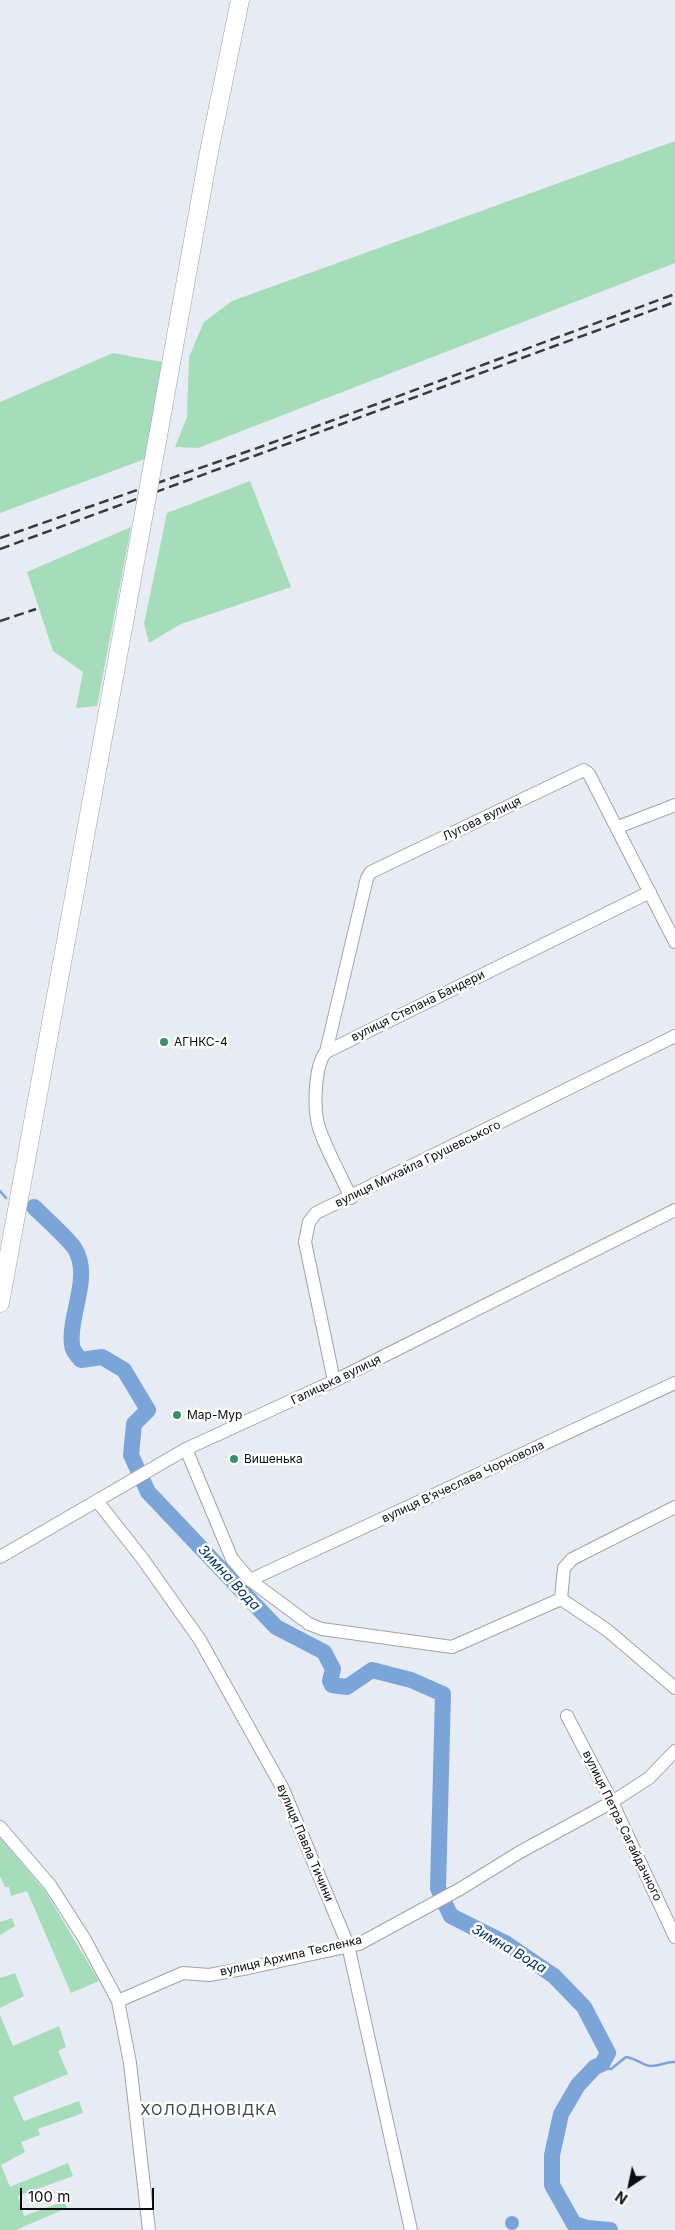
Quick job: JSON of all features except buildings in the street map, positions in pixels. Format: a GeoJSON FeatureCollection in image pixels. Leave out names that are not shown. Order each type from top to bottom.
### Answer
{"type":"FeatureCollection","features":[{"type":"Feature","properties":{"kind":"highway"},"geometry":{"type":"LineString","coordinates":[[0,1303],[208,157],[240,0]]}},
{"type":"Feature","properties":{"kind":"street","name":"Лугова вулиця"},"geometry":{"type":"LineString","coordinates":[[326,1052],[367,878],[371,872],[584,770],[589,774],[618,827],[675,942]]}},
{"type":"Feature","properties":{"kind":"street"},"geometry":{"type":"LineString","coordinates":[[618,827],[675,805]]}},
{"type":"Feature","properties":{"kind":"street","name":"вулиця Степана Бандери"},"geometry":{"type":"LineString","coordinates":[[326,1052],[650,892]]}},
{"type":"Feature","properties":{"kind":"street","name":"вулиця Михайла Грушевського"},"geometry":{"type":"LineString","coordinates":[[334,1381],[305,1242],[309,1222],[316,1213],[351,1198],[675,1036]]}},
{"type":"Feature","properties":{"kind":"street"},"geometry":{"type":"LineString","coordinates":[[326,1052],[320,1060],[318,1070],[317,1120],[351,1198]]}},
{"type":"Feature","properties":{"kind":"street","name":"Галицька вулиця"},"geometry":{"type":"LineString","coordinates":[[0,1557],[186,1449],[334,1381],[674,1214]]}},
{"type":"Feature","properties":{"kind":"street","name":"вулиця Вʼячеслава Чорновола"},"geometry":{"type":"LineString","coordinates":[[250,1580],[675,1384]]}},
{"type":"Feature","properties":{"kind":"street"},"geometry":{"type":"LineString","coordinates":[[186,1449],[232,1559],[250,1580],[309,1624],[322,1629],[438,1647],[452,1647],[561,1600]]}},
{"type":"Feature","properties":{"kind":"street","name":"вулиця Павла Тичини"},"geometry":{"type":"LineString","coordinates":[[97,1501],[142,1558],[214,1663],[283,1789],[348,1945],[411,2230]]}},
{"type":"Feature","properties":{"kind":"street"},"geometry":{"type":"LineString","coordinates":[[561,1600],[564,1568],[572,1559],[675,1507]]}},
{"type":"Feature","properties":{"kind":"street"},"geometry":{"type":"LineString","coordinates":[[561,1600],[607,1630],[675,1688]]}},
{"type":"Feature","properties":{"kind":"street","name":"вулиця Петра Сагайдачного"},"geometry":{"type":"LineString","coordinates":[[567,1716],[612,1802],[675,1937]]}},
{"type":"Feature","properties":{"kind":"street","name":"вулиця Архипа Тесленка"},"geometry":{"type":"LineString","coordinates":[[118,2001],[183,1973],[209,1975],[359,1944],[612,1802],[649,1778],[675,1751]]}},
{"type":"Feature","properties":{"kind":"street"},"geometry":{"type":"LineString","coordinates":[[0,1827],[50,1885],[84,1938],[118,2001],[130,2063],[149,2230]]}},
{"type":"Feature","properties":{"kind":"green space"},"geometry":{"type":"Polygon","coordinates":[[[675,141],[675,263],[198,448],[175,447],[187,417],[189,357],[204,322],[232,301],[675,141]]]}},
{"type":"Feature","properties":{"kind":"green space"},"geometry":{"type":"Polygon","coordinates":[[[113,353],[162,362],[145,459],[0,513],[0,402],[113,353]]]}},
{"type":"Feature","properties":{"kind":"green space"},"geometry":{"type":"Polygon","coordinates":[[[250,481],[291,587],[181,624],[149,643],[144,624],[167,513],[250,481]]]}},
{"type":"Feature","properties":{"kind":"green space"},"geometry":{"type":"Polygon","coordinates":[[[131,527],[97,706],[76,708],[83,672],[53,651],[27,572],[131,527]]]}},
{"type":"Feature","properties":{"kind":"green space"},"geometry":{"type":"Polygon","coordinates":[[[0,1838],[45,1891],[99,1981],[71,1993],[27,1891],[11,1896],[9,1887],[5,1887],[0,1876],[0,1838]]]}},
{"type":"Feature","properties":{"kind":"green space"},"geometry":{"type":"Polygon","coordinates":[[[12,1918],[15,1926],[0,1935],[0,1922],[12,1918]]]}},
{"type":"Feature","properties":{"kind":"green space"},"geometry":{"type":"Polygon","coordinates":[[[15,1973],[24,1996],[0,2008],[0,1978],[15,1973]]]}},
{"type":"Feature","properties":{"kind":"green space"},"geometry":{"type":"Polygon","coordinates":[[[0,2015],[13,2046],[59,2026],[66,2047],[58,2051],[68,2074],[13,2097],[24,2121],[79,2101],[83,2113],[38,2129],[40,2135],[21,2142],[25,2152],[1,2165],[10,2187],[68,2163],[73,2176],[18,2196],[24,2216],[65,2201],[67,2208],[16,2230],[0,2230],[0,2015]]]}},
{"type":"Feature","properties":{"kind":"water"},"geometry":{"type":"Polygon","coordinates":[[[512,2216],[517,2218],[519,2223],[517,2228],[512,2230],[507,2228],[505,2223],[507,2218],[512,2216]]]}},
{"type":"Feature","properties":{"kind":"waterway"},"geometry":{"type":"LineString","coordinates":[[0,1191],[6,1198]]}},
{"type":"Feature","properties":{"kind":"waterway","name":"Зимна Вода"},"geometry":{"type":"LineString","coordinates":[[34,1207],[72,1245],[80,1260],[80,1284],[72,1333],[74,1351],[81,1360],[102,1357],[124,1370],[148,1410],[134,1424],[131,1455],[148,1492],[276,1627],[324,1652],[333,1669],[330,1681],[332,1685],[347,1687],[372,1670],[411,1680],[443,1694],[438,1888],[440,1893]]}},
{"type":"Feature","properties":{"kind":"waterway","name":"Зимна Вода"},"geometry":{"type":"LineString","coordinates":[[445,1904],[451,1916],[507,1944],[554,1976],[584,2007],[608,2053],[602,2064],[595,2067],[578,2085],[561,2114],[552,2155],[552,2185],[574,2224],[587,2228],[610,2230]]}},
{"type":"Feature","properties":{"kind":"waterway"},"geometry":{"type":"LineString","coordinates":[[595,2067],[611,2069],[626,2057],[650,2066],[675,2062]]}},
{"type":"Feature","properties":{"kind":"railway"},"geometry":{"type":"LineString","coordinates":[[0,538],[263,446],[675,294]]}},
{"type":"Feature","properties":{"kind":"railway"},"geometry":{"type":"LineString","coordinates":[[0,549],[675,302]]}},
{"type":"Feature","properties":{"kind":"railway"},"geometry":{"type":"LineString","coordinates":[[0,621],[36,609]]}},
{"type":"Feature","properties":{"kind":"place","name":"АГНКС-4"},"geometry":{"type":"Point","coordinates":[164,1042]}},
{"type":"Feature","properties":{"kind":"place","name":"Мар-Мур"},"geometry":{"type":"Point","coordinates":[177,1415]}},
{"type":"Feature","properties":{"kind":"place","name":"Вишенька"},"geometry":{"type":"Point","coordinates":[234,1459]}},
{"type":"Feature","properties":{"kind":"district","name":"ХОЛОДНОВІДКА"},"geometry":{"type":"Point","coordinates":[209,2110]}}]}
